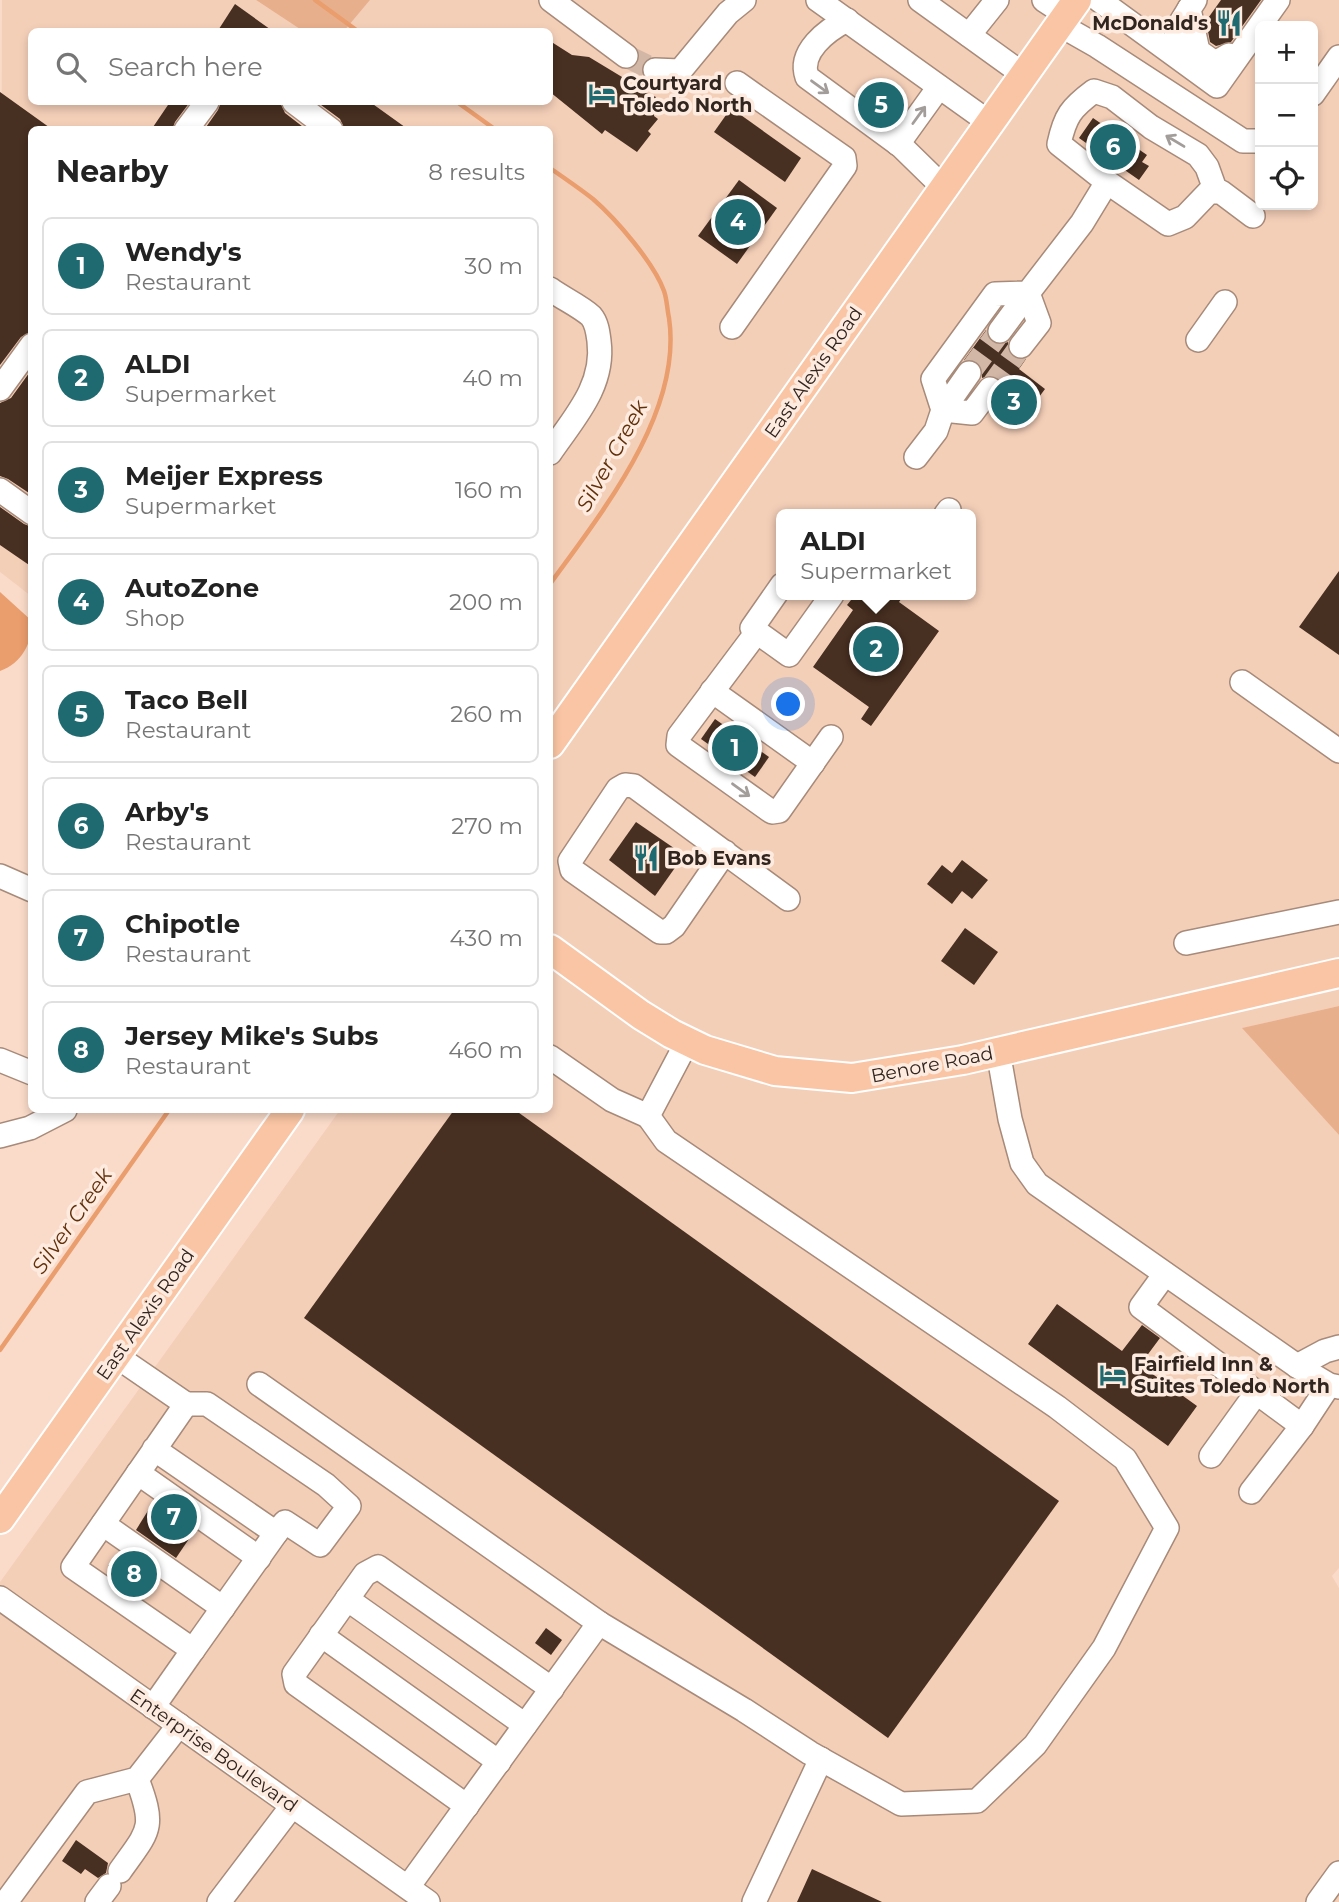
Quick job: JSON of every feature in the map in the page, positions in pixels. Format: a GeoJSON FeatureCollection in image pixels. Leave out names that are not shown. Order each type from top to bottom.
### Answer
{"type":"FeatureCollection","features":[{"type":"Feature","properties":{"kind":"main road","name":"East Alexis Road"},"geometry":{"type":"LineString","coordinates":[[553,740],[1024,75],[1062,10]]}},
{"type":"Feature","properties":{"kind":"main road","name":"Benore Road"},"geometry":{"type":"LineString","coordinates":[[553,950],[641,1015],[687,1042],[738,1062],[775,1071],[852,1079],[920,1068],[1339,973]]}},
{"type":"Feature","properties":{"kind":"main road","name":"East Alexis Road"},"geometry":{"type":"LineString","coordinates":[[0,1519],[288,1113]]}},
{"type":"Feature","properties":{"kind":"street"},"geometry":{"type":"LineString","coordinates":[[551,0],[626,56]]}},
{"type":"Feature","properties":{"kind":"street"},"geometry":{"type":"LineString","coordinates":[[818,0],[990,123]]}},
{"type":"Feature","properties":{"kind":"street"},"geometry":{"type":"LineString","coordinates":[[920,0],[1024,75]]}},
{"type":"Feature","properties":{"kind":"street"},"geometry":{"type":"LineString","coordinates":[[969,35],[997,0]]}},
{"type":"Feature","properties":{"kind":"street"},"geometry":{"type":"LineString","coordinates":[[1099,0],[1217,86],[1268,4]]}},
{"type":"Feature","properties":{"kind":"street"},"geometry":{"type":"LineString","coordinates":[[1153,40],[1189,3]]}},
{"type":"Feature","properties":{"kind":"street"},"geometry":{"type":"LineString","coordinates":[[1189,3],[1198,51],[1215,62],[1229,55]]}},
{"type":"Feature","properties":{"kind":"street"},"geometry":{"type":"LineString","coordinates":[[655,71],[680,71],[727,4]]}},
{"type":"Feature","properties":{"kind":"street"},"geometry":{"type":"LineString","coordinates":[[1062,10],[1097,46],[1243,141],[1255,141]]}},
{"type":"Feature","properties":{"kind":"street"},"geometry":{"type":"LineString","coordinates":[[847,20],[823,35],[806,58],[804,68],[807,77],[898,144],[944,188]]}},
{"type":"Feature","properties":{"kind":"street"},"geometry":{"type":"LineString","coordinates":[[1318,87],[1339,57]]}},
{"type":"Feature","properties":{"kind":"street"},"geometry":{"type":"LineString","coordinates":[[732,327],[845,166],[844,158],[737,83]]}},
{"type":"Feature","properties":{"kind":"street"},"geometry":{"type":"LineString","coordinates":[[898,144],[939,87]]}},
{"type":"Feature","properties":{"kind":"street"},"geometry":{"type":"LineString","coordinates":[[1216,192],[1207,167],[1198,155],[1151,127],[1112,97],[1094,91],[1074,106],[1064,123],[1059,144],[1107,182],[1168,224],[1185,217],[1209,192],[1216,192],[1221,192],[1254,216]]}},
{"type":"Feature","properties":{"kind":"street"},"geometry":{"type":"LineString","coordinates":[[189,126],[204,105]]}},
{"type":"Feature","properties":{"kind":"street"},"geometry":{"type":"LineString","coordinates":[[298,105],[326,126]]}},
{"type":"Feature","properties":{"kind":"street"},"geometry":{"type":"LineString","coordinates":[[1000,331],[1082,223],[1107,182]]}},
{"type":"Feature","properties":{"kind":"street"},"geometry":{"type":"LineString","coordinates":[[553,291],[591,317],[598,329],[600,350],[599,365],[589,397],[553,449]]}},
{"type":"Feature","properties":{"kind":"street"},"geometry":{"type":"LineString","coordinates":[[1021,346],[1039,323],[1028,293]]}},
{"type":"Feature","properties":{"kind":"street"},"geometry":{"type":"LineString","coordinates":[[943,410],[933,379],[995,294],[1028,293]]}},
{"type":"Feature","properties":{"kind":"street"},"geometry":{"type":"LineString","coordinates":[[1198,340],[1225,302]]}},
{"type":"Feature","properties":{"kind":"street"},"geometry":{"type":"LineString","coordinates":[[0,389],[28,350]]}},
{"type":"Feature","properties":{"kind":"street"},"geometry":{"type":"LineString","coordinates":[[916,457],[936,431],[943,410],[969,373]]}},
{"type":"Feature","properties":{"kind":"street"},"geometry":{"type":"LineString","coordinates":[[943,410],[972,413],[990,389]]}},
{"type":"Feature","properties":{"kind":"street"},"geometry":{"type":"LineString","coordinates":[[0,490],[28,510]]}},
{"type":"Feature","properties":{"kind":"street"},"geometry":{"type":"LineString","coordinates":[[776,593],[751,628],[789,654],[827,600]]}},
{"type":"Feature","properties":{"kind":"street"},"geometry":{"type":"LineString","coordinates":[[757,632],[679,736],[678,745],[772,812],[779,811],[831,737]]}},
{"type":"Feature","properties":{"kind":"street"},"geometry":{"type":"LineString","coordinates":[[1242,682],[1339,751]]}},
{"type":"Feature","properties":{"kind":"street"},"geometry":{"type":"LineString","coordinates":[[712,691],[813,763]]}},
{"type":"Feature","properties":{"kind":"street"},"geometry":{"type":"LineString","coordinates":[[725,852],[674,926],[666,932],[660,932],[572,870],[570,861],[618,789],[625,785],[634,786],[725,852],[788,899]]}},
{"type":"Feature","properties":{"kind":"street"},"geometry":{"type":"LineString","coordinates":[[0,876],[28,888]]}},
{"type":"Feature","properties":{"kind":"street"},"geometry":{"type":"LineString","coordinates":[[1186,943],[1339,912]]}},
{"type":"Feature","properties":{"kind":"street"},"geometry":{"type":"LineString","coordinates":[[648,1116],[687,1042]]}},
{"type":"Feature","properties":{"kind":"street"},"geometry":{"type":"LineString","coordinates":[[998,1051],[1010,1119],[1022,1163],[1037,1184],[1297,1366],[1334,1386],[1251,1492]]}},
{"type":"Feature","properties":{"kind":"street"},"geometry":{"type":"LineString","coordinates":[[259,1384],[599,1623],[821,1759],[901,1804],[977,1801],[1035,1745],[1104,1648],[1167,1528],[1125,1459],[1057,1407],[666,1141],[648,1116],[612,1100],[553,1059]]}},
{"type":"Feature","properties":{"kind":"street"},"geometry":{"type":"LineString","coordinates":[[0,1060],[28,1071]]}},
{"type":"Feature","properties":{"kind":"street"},"geometry":{"type":"LineString","coordinates":[[0,1136],[30,1128],[59,1113]]}},
{"type":"Feature","properties":{"kind":"street"},"geometry":{"type":"LineString","coordinates":[[1165,1274],[1141,1307],[1302,1426]]}},
{"type":"Feature","properties":{"kind":"street"},"geometry":{"type":"LineString","coordinates":[[1297,1366],[1325,1351],[1339,1348]]}},
{"type":"Feature","properties":{"kind":"street"},"geometry":{"type":"LineString","coordinates":[[116,1356],[192,1404],[316,1489],[332,1504],[333,1513],[328,1522],[320,1527],[310,1528],[295,1521],[281,1527],[153,1707]]}},
{"type":"Feature","properties":{"kind":"street"},"geometry":{"type":"LineString","coordinates":[[1211,1456],[1257,1392]]}},
{"type":"Feature","properties":{"kind":"street"},"geometry":{"type":"LineString","coordinates":[[154,1449],[281,1527],[320,1545],[349,1506],[326,1485],[207,1404],[192,1404],[154,1449],[73,1567],[193,1650]]}},
{"type":"Feature","properties":{"kind":"street"},"geometry":{"type":"LineString","coordinates":[[138,1473],[259,1558]]}},
{"type":"Feature","properties":{"kind":"street"},"geometry":{"type":"LineString","coordinates":[[103,1524],[223,1608]]}},
{"type":"Feature","properties":{"kind":"street"},"geometry":{"type":"LineString","coordinates":[[467,1806],[296,1684],[294,1674],[365,1574],[377,1567],[552,1689]]}},
{"type":"Feature","properties":{"kind":"street","name":"Enterprise Boulevard"},"geometry":{"type":"LineString","coordinates":[[0,1598],[428,1902]]}},
{"type":"Feature","properties":{"kind":"street"},"geometry":{"type":"LineString","coordinates":[[347,1599],[525,1725]]}},
{"type":"Feature","properties":{"kind":"street"},"geometry":{"type":"LineString","coordinates":[[408,1888],[599,1623]]}},
{"type":"Feature","properties":{"kind":"street"},"geometry":{"type":"LineString","coordinates":[[321,1635],[499,1762]]}},
{"type":"Feature","properties":{"kind":"street"},"geometry":{"type":"LineString","coordinates":[[6,1902],[87,1792],[137,1779],[179,1725]]}},
{"type":"Feature","properties":{"kind":"street"},"geometry":{"type":"LineString","coordinates":[[754,1902],[821,1759]]}},
{"type":"Feature","properties":{"kind":"street"},"geometry":{"type":"LineString","coordinates":[[108,1886],[147,1833],[149,1819],[137,1779]]}},
{"type":"Feature","properties":{"kind":"street"},"geometry":{"type":"LineString","coordinates":[[219,1902],[292,1806]]}},
{"type":"Feature","properties":{"kind":"street"},"geometry":{"type":"LineString","coordinates":[[1318,1902],[1339,1873]]}},
{"type":"Feature","properties":{"kind":"shaded area"},"geometry":{"type":"Polygon","coordinates":[[[2,0],[256,0],[298,28],[28,28],[28,105],[553,105],[553,28],[347,28],[370,0],[1339,0],[1339,1006],[1243,1028],[1339,1135],[1339,1568],[1332,1576],[1339,1588],[1339,1902],[0,1902],[0,1582],[338,1113],[553,1113],[553,126],[28,126],[28,594],[0,572],[2,0]]]}},
{"type":"Feature","properties":{"kind":"shaded area"},"geometry":{"type":"Polygon","coordinates":[[[256,0],[370,0],[347,28],[298,28],[256,0]]]}},
{"type":"Feature","properties":{"kind":"shaded area"},"geometry":{"type":"Polygon","coordinates":[[[0,592],[28,617],[28,644],[14,663],[0,671],[0,592]]]}},
{"type":"Feature","properties":{"kind":"shaded area"},"geometry":{"type":"Polygon","coordinates":[[[1339,1006],[1339,1135],[1242,1028],[1339,1006]]]}},
{"type":"Feature","properties":{"kind":"building","name":"McDonald's"},"geometry":{"type":"Polygon","coordinates":[[[1221,0],[1261,0],[1231,42],[1216,46],[1210,42],[1206,21],[1221,0]]]}},
{"type":"Feature","properties":{"kind":"building"},"geometry":{"type":"Polygon","coordinates":[[[235,4],[268,28],[220,28],[235,4]]]}},
{"type":"Feature","properties":{"kind":"building","name":"Courtyard Toledo North"},"geometry":{"type":"Polygon","coordinates":[[[553,43],[572,55],[589,57],[627,80],[624,84],[656,97],[654,116],[658,119],[648,131],[651,134],[637,152],[605,130],[602,134],[553,94],[553,43]]]}},
{"type":"Feature","properties":{"kind":"building"},"geometry":{"type":"Polygon","coordinates":[[[872,81],[906,106],[894,123],[859,98],[872,81]]]}},
{"type":"Feature","properties":{"kind":"building"},"geometry":{"type":"Polygon","coordinates":[[[0,92],[47,126],[28,126],[28,333],[21,337],[0,365],[0,92]]]}},
{"type":"Feature","properties":{"kind":"building"},"geometry":{"type":"Polygon","coordinates":[[[168,105],[188,105],[174,126],[154,126],[168,105]]]}},
{"type":"Feature","properties":{"kind":"building"},"geometry":{"type":"Polygon","coordinates":[[[220,105],[281,105],[285,113],[302,126],[207,126],[220,105]]]}},
{"type":"Feature","properties":{"kind":"building"},"geometry":{"type":"Polygon","coordinates":[[[321,105],[374,105],[403,126],[343,126],[340,119],[321,105]]]}},
{"type":"Feature","properties":{"kind":"building"},"geometry":{"type":"Polygon","coordinates":[[[731,108],[801,158],[785,182],[714,132],[731,108]]]}},
{"type":"Feature","properties":{"kind":"building"},"geometry":{"type":"Polygon","coordinates":[[[1093,118],[1147,155],[1142,162],[1149,166],[1139,180],[1079,138],[1093,118]]]}},
{"type":"Feature","properties":{"kind":"building"},"geometry":{"type":"Polygon","coordinates":[[[739,180],[777,208],[737,264],[698,236],[739,180]]]}},
{"type":"Feature","properties":{"kind":"building"},"geometry":{"type":"Polygon","coordinates":[[[986,330],[991,342],[999,345],[1008,342],[1008,351],[1012,357],[1018,360],[1026,359],[1019,369],[1045,389],[1015,429],[991,411],[1002,397],[1003,383],[992,375],[982,378],[982,368],[978,362],[964,360],[986,330]]]}},
{"type":"Feature","properties":{"kind":"building"},"geometry":{"type":"Polygon","coordinates":[[[28,375],[28,492],[0,476],[0,403],[11,398],[28,375]]]}},
{"type":"Feature","properties":{"kind":"building"},"geometry":{"type":"Polygon","coordinates":[[[0,507],[28,526],[28,564],[0,545],[0,507]]]}},
{"type":"Feature","properties":{"kind":"building"},"geometry":{"type":"Polygon","coordinates":[[[1339,571],[1339,655],[1299,627],[1339,571]]]}},
{"type":"Feature","properties":{"kind":"building"},"geometry":{"type":"Polygon","coordinates":[[[851,600],[900,600],[899,602],[939,631],[871,726],[861,719],[869,707],[813,667],[853,610],[847,605],[851,600]]]}},
{"type":"Feature","properties":{"kind":"building"},"geometry":{"type":"Polygon","coordinates":[[[715,719],[769,757],[755,777],[701,739],[715,719]]]}},
{"type":"Feature","properties":{"kind":"building","name":"Bob Evans"},"geometry":{"type":"Polygon","coordinates":[[[636,822],[684,855],[655,896],[609,860],[636,822]]]}},
{"type":"Feature","properties":{"kind":"building"},"geometry":{"type":"Polygon","coordinates":[[[962,860],[988,880],[972,899],[962,891],[952,904],[927,884],[942,865],[952,873],[962,860]]]}},
{"type":"Feature","properties":{"kind":"building"},"geometry":{"type":"Polygon","coordinates":[[[965,928],[998,952],[974,985],[941,961],[965,928]]]}},
{"type":"Feature","properties":{"kind":"building"},"geometry":{"type":"Polygon","coordinates":[[[452,1113],[519,1113],[1059,1501],[888,1738],[304,1318],[452,1113]]]}},
{"type":"Feature","properties":{"kind":"building","name":"Fairfield Inn & Suites Toledo North"},"geometry":{"type":"Polygon","coordinates":[[[1057,1304],[1122,1351],[1142,1325],[1160,1338],[1140,1365],[1197,1406],[1168,1446],[1028,1344],[1057,1304]]]}},
{"type":"Feature","properties":{"kind":"building"},"geometry":{"type":"Polygon","coordinates":[[[154,1501],[195,1530],[176,1558],[136,1530],[154,1501]]]}},
{"type":"Feature","properties":{"kind":"building"},"geometry":{"type":"Polygon","coordinates":[[[118,1553],[160,1581],[149,1596],[108,1566],[118,1553]]]}},
{"type":"Feature","properties":{"kind":"building"},"geometry":{"type":"Polygon","coordinates":[[[546,1628],[562,1640],[551,1655],[535,1643],[546,1628]]]}},
{"type":"Feature","properties":{"kind":"building"},"geometry":{"type":"Polygon","coordinates":[[[76,1840],[108,1863],[106,1873],[98,1878],[85,1869],[81,1874],[62,1861],[76,1840]]]}},
{"type":"Feature","properties":{"kind":"building"},"geometry":{"type":"Polygon","coordinates":[[[812,1869],[882,1902],[797,1902],[812,1869]]]}},
{"type":"Feature","properties":{"kind":"waterway","name":"Silver Creek"},"geometry":{"type":"LineString","coordinates":[[315,0],[354,28]]}},
{"type":"Feature","properties":{"kind":"waterway","name":"Silver Creek"},"geometry":{"type":"LineString","coordinates":[[461,105],[490,126]]}},
{"type":"Feature","properties":{"kind":"waterway","name":"Silver Creek"},"geometry":{"type":"LineString","coordinates":[[553,170],[602,208],[652,268],[666,297],[670,353],[664,389],[634,459],[614,493],[553,580]]}},
{"type":"Feature","properties":{"kind":"waterway","name":"Silver Creek"},"geometry":{"type":"LineString","coordinates":[[0,1350],[167,1113]]}},
{"type":"Feature","properties":{"kind":"tunnel"},"geometry":{"type":"LineString","coordinates":[[626,56],[655,70]]}},
{"type":"Feature","properties":{"kind":"tunnel"},"geometry":{"type":"LineString","coordinates":[[969,373],[1000,331]]}},
{"type":"Feature","properties":{"kind":"tunnel"},"geometry":{"type":"LineString","coordinates":[[990,389],[1021,346]]}},
{"type":"Feature","properties":{"kind":"place","name":"McDonald's"},"geometry":{"type":"Point","coordinates":[1229,23]}},
{"type":"Feature","properties":{"kind":"place","name":"Courtyard Toledo North"},"geometry":{"type":"Point","coordinates":[602,94]}},
{"type":"Feature","properties":{"kind":"place","name":"Taco Bell"},"geometry":{"type":"Point","coordinates":[881,105]}},
{"type":"Feature","properties":{"kind":"place","name":"Arby's"},"geometry":{"type":"Point","coordinates":[1113,147]}},
{"type":"Feature","properties":{"kind":"place","name":"AutoZone"},"geometry":{"type":"Point","coordinates":[738,222]}},
{"type":"Feature","properties":{"kind":"place","name":"Meijer Express"},"geometry":{"type":"Point","coordinates":[1014,402]}},
{"type":"Feature","properties":{"kind":"place","name":"ALDI"},"geometry":{"type":"Point","coordinates":[876,649]}},
{"type":"Feature","properties":{"kind":"place","name":"Wendy's"},"geometry":{"type":"Point","coordinates":[735,748]}},
{"type":"Feature","properties":{"kind":"place","name":"Bob Evans"},"geometry":{"type":"Point","coordinates":[646,858]}},
{"type":"Feature","properties":{"kind":"place","name":"Fairfield Inn & Suites Toledo North"},"geometry":{"type":"Point","coordinates":[1113,1375]}},
{"type":"Feature","properties":{"kind":"place","name":"Chipotle"},"geometry":{"type":"Point","coordinates":[174,1517]}},
{"type":"Feature","properties":{"kind":"place","name":"Jersey Mike's Subs"},"geometry":{"type":"Point","coordinates":[134,1574]}}]}
